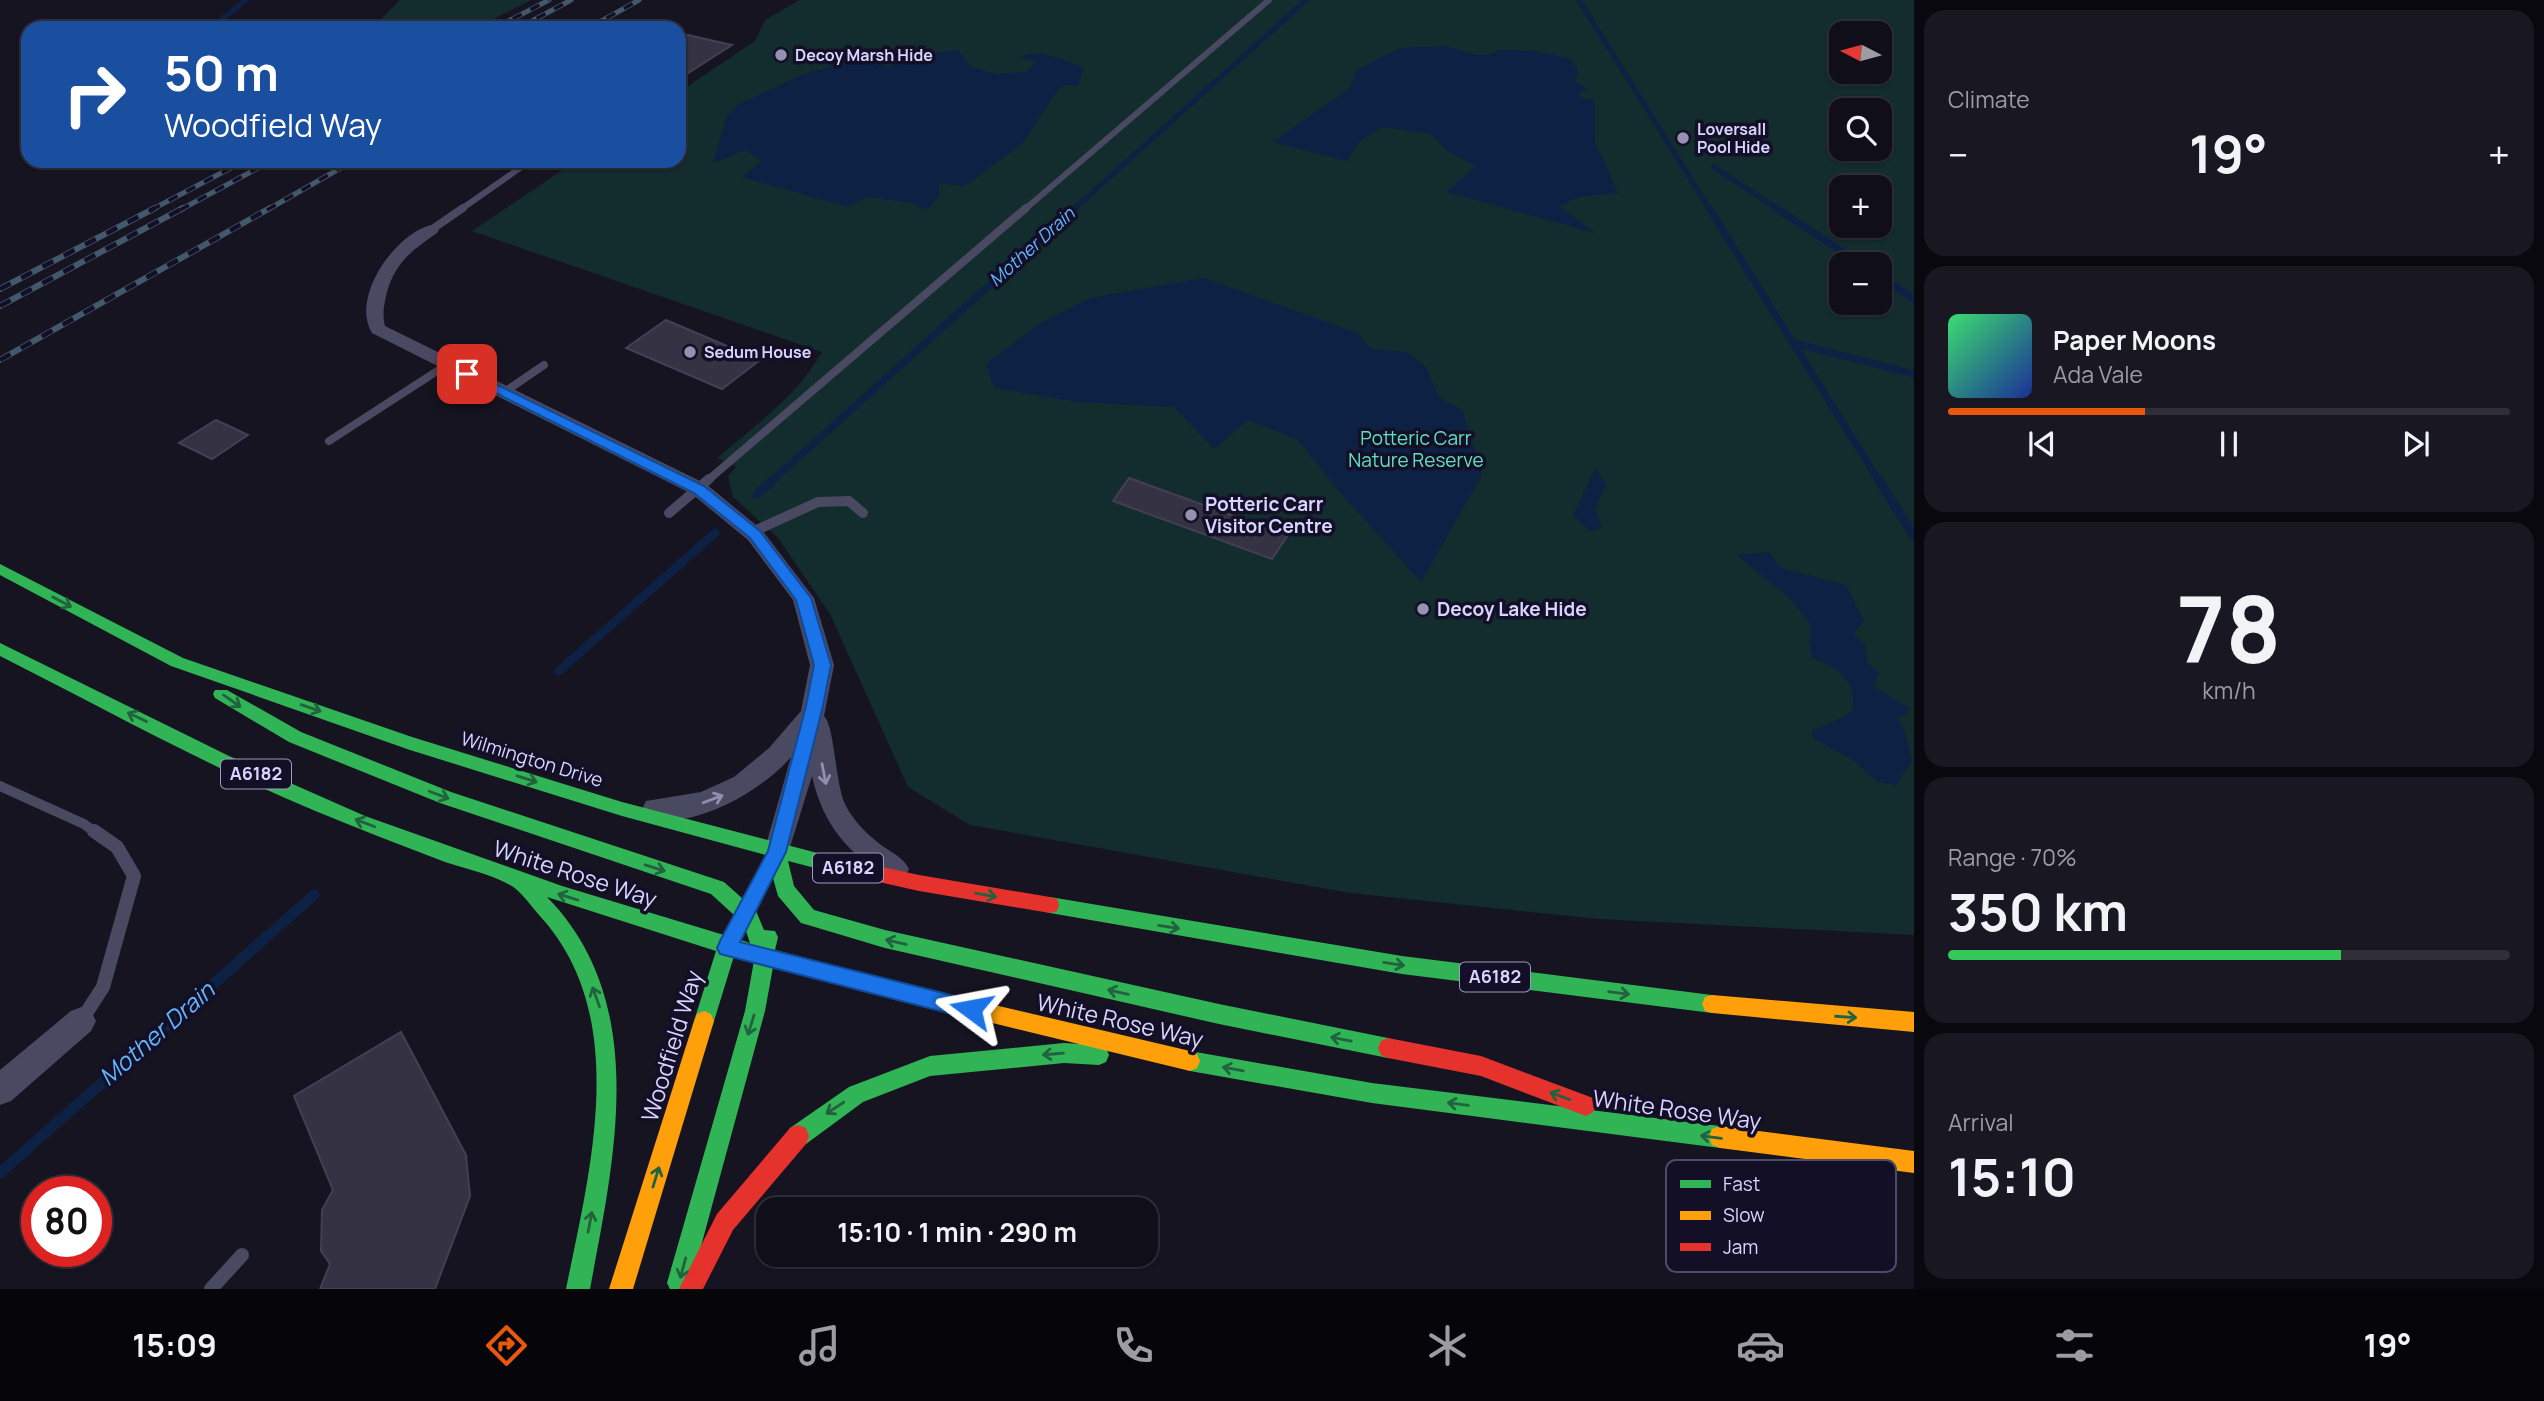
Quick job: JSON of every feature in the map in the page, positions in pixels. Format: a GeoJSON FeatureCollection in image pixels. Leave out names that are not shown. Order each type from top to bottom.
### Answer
{"type":"FeatureCollection","features":[{"type":"Feature","properties":{"kind":"main road","name":"Wilmington Drive"},"geometry":{"type":"LineString","coordinates":[[1,570],[177,662],[410,743],[622,809],[777,852],[919,883],[1078,912],[1402,965],[1763,1011],[1914,1021]]}},
{"type":"Feature","properties":{"kind":"main road","name":"White Rose Way"},"geometry":{"type":"LineString","coordinates":[[0,649],[225,760],[356,820],[520,882],[727,948],[1170,1058],[1372,1093],[1914,1162]]}},
{"type":"Feature","properties":{"kind":"main road"},"geometry":{"type":"LineString","coordinates":[[177,662],[239,706],[295,737],[446,798],[717,888],[746,909],[758,928],[766,958]]}},
{"type":"Feature","properties":{"kind":"main road"},"geometry":{"type":"LineString","coordinates":[[678,1289],[755,1011],[766,958],[777,852]]}},
{"type":"Feature","properties":{"kind":"main road"},"geometry":{"type":"LineString","coordinates":[[777,852],[785,890],[808,917],[885,939],[1219,1014],[1481,1066],[1647,1128]]}},
{"type":"Feature","properties":{"kind":"main road","name":"Woodfield Way"},"geometry":{"type":"LineString","coordinates":[[621,1289],[727,948],[777,852]]}},
{"type":"Feature","properties":{"kind":"main road"},"geometry":{"type":"LineString","coordinates":[[520,882],[566,934],[587,972],[601,1010],[608,1063],[604,1150],[578,1289]]}},
{"type":"Feature","properties":{"kind":"main road"},"geometry":{"type":"LineString","coordinates":[[691,1289],[725,1222],[796,1137],[856,1094],[930,1066],[1064,1053],[1170,1058]]}},
{"type":"Feature","properties":{"kind":"street"},"geometry":{"type":"LineString","coordinates":[[432,230],[398,253],[383,273],[373,318],[378,328],[699,489],[752,532],[803,598],[822,665],[815,706],[777,852]]}},
{"type":"Feature","properties":{"kind":"street"},"geometry":{"type":"LineString","coordinates":[[622,809],[683,809],[718,799],[755,776],[789,745],[815,706]]}},
{"type":"Feature","properties":{"kind":"street"},"geometry":{"type":"LineString","coordinates":[[815,706],[829,802],[846,832],[875,856],[919,883]]}},
{"type":"Feature","properties":{"kind":"street"},"geometry":{"type":"LineString","coordinates":[[0,1090],[81,1021]]}},
{"type":"Feature","properties":{"kind":"lane"},"geometry":{"type":"LineString","coordinates":[[669,513],[1269,0]]}},
{"type":"Feature","properties":{"kind":"lane"},"geometry":{"type":"LineString","coordinates":[[432,230],[520,168]]}},
{"type":"Feature","properties":{"kind":"lane"},"geometry":{"type":"LineString","coordinates":[[329,441],[448,364]]}},
{"type":"Feature","properties":{"kind":"lane"},"geometry":{"type":"LineString","coordinates":[[503,393],[544,365]]}},
{"type":"Feature","properties":{"kind":"lane"},"geometry":{"type":"LineString","coordinates":[[752,532],[818,502],[849,501],[863,513]]}},
{"type":"Feature","properties":{"kind":"lane"},"geometry":{"type":"LineString","coordinates":[[0,786],[84,824],[117,847],[134,876],[103,986],[81,1021]]}},
{"type":"Feature","properties":{"kind":"lane"},"geometry":{"type":"LineString","coordinates":[[211,1289],[242,1255]]}},
{"type":"Feature","properties":{"kind":"green space"},"geometry":{"type":"Polygon","coordinates":[[[400,0],[531,0],[490,21],[379,21],[400,0]]]}},
{"type":"Feature","properties":{"kind":"green space","name":"Potteric Carr Nature Reserve"},"geometry":{"type":"Polygon","coordinates":[[[800,0],[1914,0],[1914,935],[1599,919],[1350,893],[970,825],[908,787],[830,614],[778,538],[733,497],[728,476],[736,467],[717,458],[788,397],[822,352],[472,231],[566,168],[686,168],[686,87],[755,41],[765,20],[800,0]]]}},
{"type":"Feature","properties":{"kind":"water"},"geometry":{"type":"Polygon","coordinates":[[[1446,46],[1479,55],[1498,50],[1532,51],[1569,58],[1578,71],[1575,82],[1588,89],[1578,94],[1581,98],[1593,100],[1595,142],[1618,193],[1579,197],[1559,206],[1595,233],[1447,192],[1476,166],[1447,151],[1431,134],[1382,127],[1359,142],[1347,161],[1273,142],[1350,88],[1357,70],[1400,48],[1446,46]]]}},
{"type":"Feature","properties":{"kind":"water"},"geometry":{"type":"Polygon","coordinates":[[[958,50],[971,67],[997,74],[1027,72],[1036,61],[1019,57],[1035,54],[1052,56],[1084,68],[1078,86],[1065,85],[1056,92],[1023,143],[965,186],[939,183],[939,197],[926,210],[912,203],[867,197],[848,207],[742,177],[762,161],[746,150],[713,163],[726,118],[739,104],[804,74],[840,64],[879,61],[886,67],[918,60],[921,51],[934,53],[958,50]]]}},
{"type":"Feature","properties":{"kind":"water"},"geometry":{"type":"Polygon","coordinates":[[[1204,278],[1357,333],[1371,349],[1407,352],[1426,367],[1439,397],[1463,411],[1482,475],[1421,582],[1339,491],[1297,439],[1248,420],[1214,449],[1174,407],[1077,402],[995,388],[986,364],[1039,324],[1090,298],[1204,278]]]}},
{"type":"Feature","properties":{"kind":"water"},"geometry":{"type":"Polygon","coordinates":[[[1595,469],[1606,484],[1595,509],[1602,528],[1590,531],[1573,515],[1595,469]]]}},
{"type":"Feature","properties":{"kind":"water"},"geometry":{"type":"Polygon","coordinates":[[[1769,552],[1781,568],[1846,585],[1864,621],[1853,635],[1865,643],[1867,662],[1879,673],[1874,687],[1909,708],[1906,714],[1897,717],[1905,732],[1912,761],[1896,785],[1878,782],[1855,761],[1814,739],[1812,731],[1844,717],[1853,709],[1851,689],[1837,670],[1812,658],[1809,642],[1811,624],[1787,596],[1737,555],[1769,552]]]}},
{"type":"Feature","properties":{"kind":"building"},"geometry":{"type":"Polygon","coordinates":[[[686,35],[732,45],[686,75],[686,35]]]}},
{"type":"Feature","properties":{"kind":"building","name":"Sedum House"},"geometry":{"type":"Polygon","coordinates":[[[666,320],[760,360],[722,389],[626,348],[666,320]]]}},
{"type":"Feature","properties":{"kind":"building"},"geometry":{"type":"Polygon","coordinates":[[[216,420],[248,435],[212,459],[179,443],[216,420]]]}},
{"type":"Feature","properties":{"kind":"building","name":"Potteric Carr Visitor Centre"},"geometry":{"type":"Polygon","coordinates":[[[1129,478],[1288,535],[1272,559],[1113,501],[1129,478]]]}},
{"type":"Feature","properties":{"kind":"building"},"geometry":{"type":"Polygon","coordinates":[[[401,1032],[466,1155],[470,1196],[435,1289],[320,1289],[330,1264],[321,1251],[322,1210],[333,1190],[294,1096],[401,1032]]]}},
{"type":"Feature","properties":{"kind":"waterway"},"geometry":{"type":"LineString","coordinates":[[219,21],[246,0]]}},
{"type":"Feature","properties":{"kind":"waterway","name":"Mother Drain"},"geometry":{"type":"LineString","coordinates":[[1073,210],[1306,0]]}},
{"type":"Feature","properties":{"kind":"waterway"},"geometry":{"type":"LineString","coordinates":[[1579,0],[1710,210]]}},
{"type":"Feature","properties":{"kind":"waterway"},"geometry":{"type":"LineString","coordinates":[[1714,167],[1779,210]]}},
{"type":"Feature","properties":{"kind":"waterway","name":"Mother Drain"},"geometry":{"type":"LineString","coordinates":[[772,481],[1075,208]]}},
{"type":"Feature","properties":{"kind":"waterway"},"geometry":{"type":"LineString","coordinates":[[1709,208],[1879,481]]}},
{"type":"Feature","properties":{"kind":"waterway"},"geometry":{"type":"LineString","coordinates":[[1776,208],[1843,252]]}},
{"type":"Feature","properties":{"kind":"waterway"},"geometry":{"type":"LineString","coordinates":[[1892,284],[1914,299]]}},
{"type":"Feature","properties":{"kind":"waterway"},"geometry":{"type":"LineString","coordinates":[[1794,343],[1914,374]]}},
{"type":"Feature","properties":{"kind":"waterway","name":"Mother Drain"},"geometry":{"type":"LineString","coordinates":[[757,494],[774,479]]}},
{"type":"Feature","properties":{"kind":"waterway"},"geometry":{"type":"LineString","coordinates":[[1878,479],[1914,536]]}},
{"type":"Feature","properties":{"kind":"waterway","name":"Mother Drain"},"geometry":{"type":"LineString","coordinates":[[559,671],[715,533]]}},
{"type":"Feature","properties":{"kind":"waterway","name":"Mother Drain"},"geometry":{"type":"LineString","coordinates":[[0,1173],[314,895]]}},
{"type":"Feature","properties":{"kind":"railway"},"geometry":{"type":"LineString","coordinates":[[508,21],[549,0]]}},
{"type":"Feature","properties":{"kind":"railway"},"geometry":{"type":"LineString","coordinates":[[532,21],[571,0]]}},
{"type":"Feature","properties":{"kind":"railway"},"geometry":{"type":"LineString","coordinates":[[602,21],[639,0]]}},
{"type":"Feature","properties":{"kind":"railway"},"geometry":{"type":"LineString","coordinates":[[151,210],[231,168]]}},
{"type":"Feature","properties":{"kind":"railway"},"geometry":{"type":"LineString","coordinates":[[180,210],[258,168]]}},
{"type":"Feature","properties":{"kind":"railway"},"geometry":{"type":"LineString","coordinates":[[267,210],[341,168]]}},
{"type":"Feature","properties":{"kind":"railway"},"geometry":{"type":"LineString","coordinates":[[0,289],[155,208]]}},
{"type":"Feature","properties":{"kind":"railway"},"geometry":{"type":"LineString","coordinates":[[0,306],[183,208]]}},
{"type":"Feature","properties":{"kind":"railway"},"geometry":{"type":"LineString","coordinates":[[0,360],[270,208]]}},
{"type":"Feature","properties":{"kind":"traffic: fast"},"geometry":{"type":"LineString","coordinates":[[0,569],[177,662],[410,743],[622,809],[823,862]]}},
{"type":"Feature","properties":{"kind":"traffic: fast"},"geometry":{"type":"LineString","coordinates":[[0,649],[268,782],[426,847],[562,895],[700,937],[910,994]]}},
{"type":"Feature","properties":{"kind":"traffic: fast"},"geometry":{"type":"LineString","coordinates":[[221,694],[295,737],[446,798],[717,888],[750,917],[766,958]]}},
{"type":"Feature","properties":{"kind":"traffic: fast"},"geometry":{"type":"LineString","coordinates":[[704,1021],[727,948],[777,852]]}},
{"type":"Feature","properties":{"kind":"traffic: fast"},"geometry":{"type":"LineString","coordinates":[[777,852],[785,890],[808,917],[885,939],[1219,1014],[1388,1048]]}},
{"type":"Feature","properties":{"kind":"traffic: fast"},"geometry":{"type":"LineString","coordinates":[[520,882],[566,934],[588,975],[600,1018],[606,1063],[606,1108],[595,1200],[578,1289]]}},
{"type":"Feature","properties":{"kind":"traffic: fast"},"geometry":{"type":"LineString","coordinates":[[1050,905],[1402,965],[1712,1004]]}},
{"type":"Feature","properties":{"kind":"traffic: fast"},"geometry":{"type":"LineString","coordinates":[[679,1283],[755,1011],[768,937]]}},
{"type":"Feature","properties":{"kind":"traffic: fast"},"geometry":{"type":"LineString","coordinates":[[798,1136],[856,1094],[930,1066],[1064,1053],[1099,1055]]}},
{"type":"Feature","properties":{"kind":"traffic: fast"},"geometry":{"type":"LineString","coordinates":[[1190,1061],[1372,1093],[1720,1137]]}},
{"type":"Feature","properties":{"kind":"traffic: slow"},"geometry":{"type":"LineString","coordinates":[[910,994],[1190,1061]]}},
{"type":"Feature","properties":{"kind":"traffic: slow"},"geometry":{"type":"LineString","coordinates":[[1712,1004],[1914,1022]]}},
{"type":"Feature","properties":{"kind":"traffic: slow"},"geometry":{"type":"LineString","coordinates":[[621,1289],[704,1021]]}},
{"type":"Feature","properties":{"kind":"traffic: slow"},"geometry":{"type":"LineString","coordinates":[[1720,1137],[1914,1162]]}},
{"type":"Feature","properties":{"kind":"traffic: jam"},"geometry":{"type":"LineString","coordinates":[[823,862],[919,883],[1050,905]]}},
{"type":"Feature","properties":{"kind":"traffic: jam"},"geometry":{"type":"LineString","coordinates":[[1388,1048],[1481,1066],[1586,1105]]}},
{"type":"Feature","properties":{"kind":"traffic: jam"},"geometry":{"type":"LineString","coordinates":[[691,1289],[725,1222],[798,1136]]}},
{"type":"Feature","properties":{"kind":"place","name":"Decoy Marsh Hide"},"geometry":{"type":"Point","coordinates":[781,55]}},
{"type":"Feature","properties":{"kind":"place","name":"Loversall Pool Hide"},"geometry":{"type":"Point","coordinates":[1683,138]}},
{"type":"Feature","properties":{"kind":"place","name":"Sedum House"},"geometry":{"type":"Point","coordinates":[690,352]}},
{"type":"Feature","properties":{"kind":"place","name":"Potteric Carr Visitor Centre"},"geometry":{"type":"Point","coordinates":[1191,515]}},
{"type":"Feature","properties":{"kind":"place","name":"Decoy Lake Hide"},"geometry":{"type":"Point","coordinates":[1423,609]}},
{"type":"Feature","properties":{"kind":"route"},"geometry":{"type":"LineString","coordinates":[[467,374],[699,489],[755,535],[803,598],[822,665],[815,706],[799,777],[777,852],[727,948],[971,1009]]}}]}
